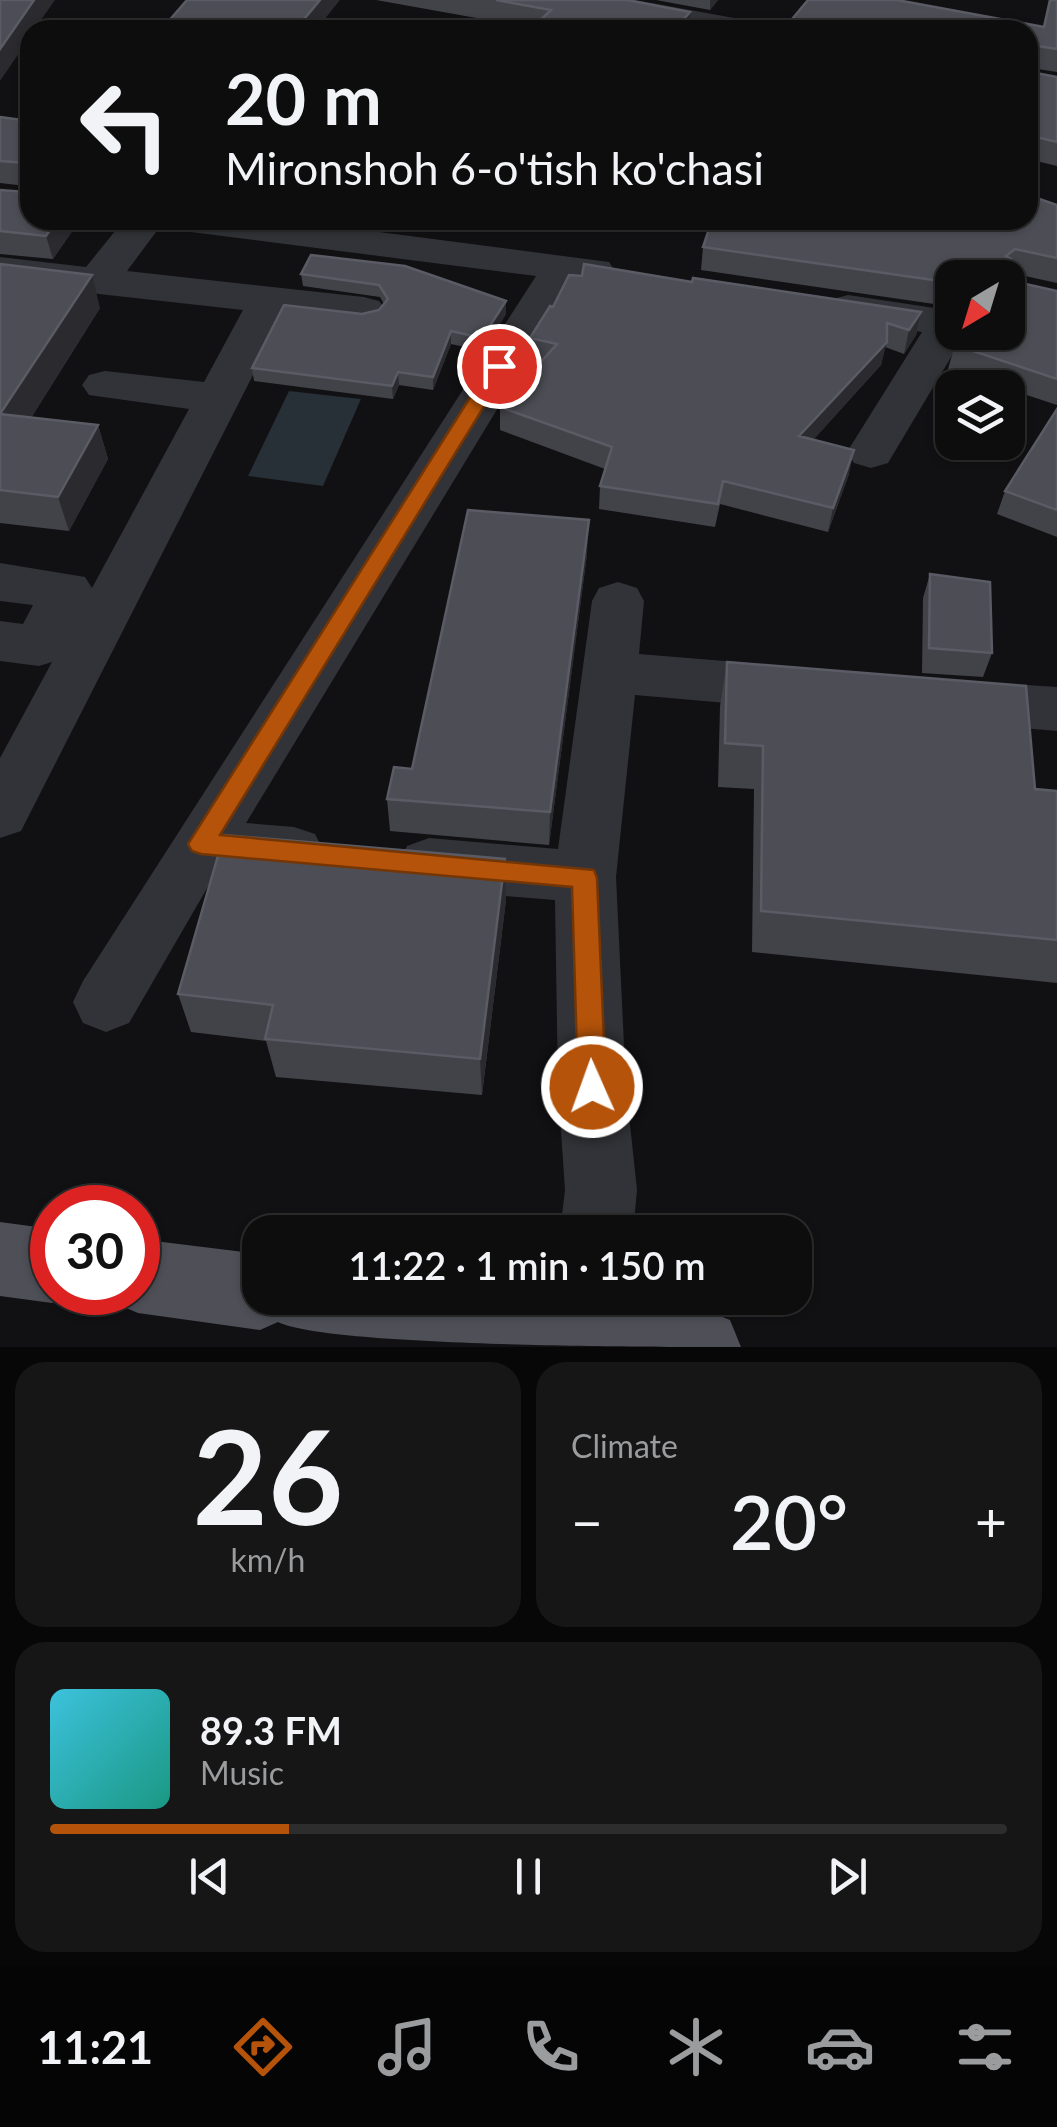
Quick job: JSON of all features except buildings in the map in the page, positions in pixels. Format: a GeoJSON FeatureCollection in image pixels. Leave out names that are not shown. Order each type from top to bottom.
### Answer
{"type":"FeatureCollection","features":[{"type":"Feature","properties":{"kind":"main road"},"geometry":{"type":"LineString","coordinates":[[0,1259],[30,1263]]}},
{"type":"Feature","properties":{"kind":"main road"},"geometry":{"type":"LineString","coordinates":[[160,1279],[242,1290]]}},
{"type":"Feature","properties":{"kind":"main road"},"geometry":{"type":"LineString","coordinates":[[587,1315],[703,1347]]}},
{"type":"Feature","properties":{"kind":"street"},"geometry":{"type":"LineString","coordinates":[[579,0],[690,20]]}},
{"type":"Feature","properties":{"kind":"street"},"geometry":{"type":"LineString","coordinates":[[98,280],[137,230]]}},
{"type":"Feature","properties":{"kind":"street"},"geometry":{"type":"LineString","coordinates":[[271,230],[640,278]]}},
{"type":"Feature","properties":{"kind":"street"},"geometry":{"type":"LineString","coordinates":[[106,1002],[562,266]]}},
{"type":"Feature","properties":{"kind":"street"},"geometry":{"type":"LineString","coordinates":[[0,270],[364,310]]}},
{"type":"Feature","properties":{"kind":"street"},"geometry":{"type":"LineString","coordinates":[[47,637],[216,398],[269,301]]}},
{"type":"Feature","properties":{"kind":"street"},"geometry":{"type":"LineString","coordinates":[[814,303],[935,319]]}},
{"type":"Feature","properties":{"kind":"street"},"geometry":{"type":"LineString","coordinates":[[871,452],[935,347]]}},
{"type":"Feature","properties":{"kind":"street"},"geometry":{"type":"LineString","coordinates":[[104,384],[216,398]]}},
{"type":"Feature","properties":{"kind":"street"},"geometry":{"type":"LineString","coordinates":[[0,582],[67,590],[47,637],[0,814]]}},
{"type":"Feature","properties":{"kind":"street"},"geometry":{"type":"LineString","coordinates":[[598,1215],[601,1190],[592,1087],[585,878],[618,602]]}},
{"type":"Feature","properties":{"kind":"street"},"geometry":{"type":"LineString","coordinates":[[610,672],[846,692]]}},
{"type":"Feature","properties":{"kind":"street"},"geometry":{"type":"LineString","coordinates":[[905,697],[1057,709]]}},
{"type":"Feature","properties":{"kind":"street"},"geometry":{"type":"LineString","coordinates":[[201,844],[585,878]]}},
{"type":"Feature","properties":{"kind":"shaded area"},"geometry":{"type":"Polygon","coordinates":[[[289,391],[361,399],[323,486],[248,476],[289,391]]]}},
{"type":"Feature","properties":{"kind":"route"},"geometry":{"type":"LineString","coordinates":[[499,366],[201,844],[585,878],[592,1087]]}}]}
